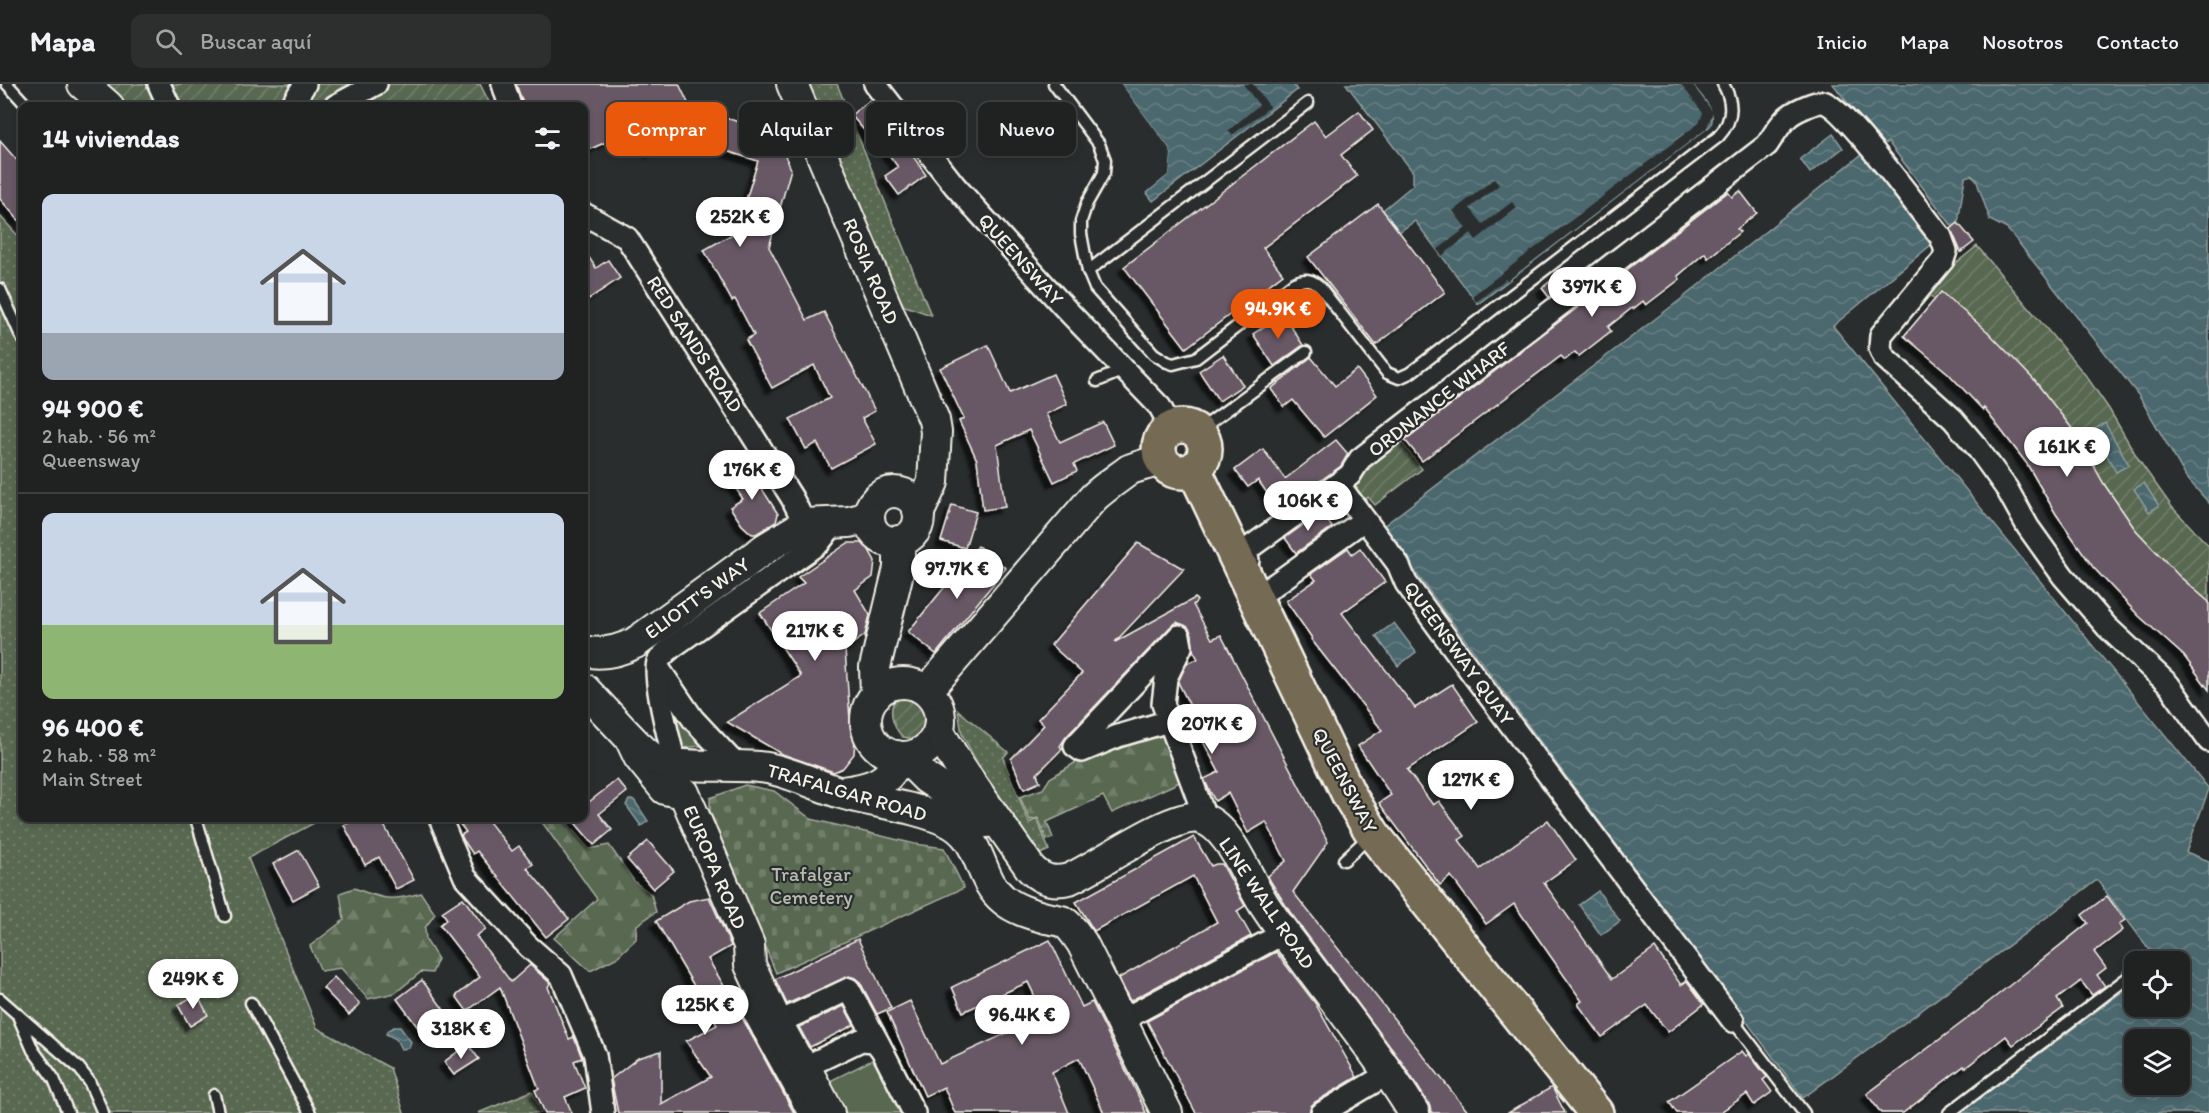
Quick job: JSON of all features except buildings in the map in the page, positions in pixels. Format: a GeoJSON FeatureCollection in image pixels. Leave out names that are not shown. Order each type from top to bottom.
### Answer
{"type":"FeatureCollection","features":[{"type":"Feature","properties":{"kind":"main road"},"geometry":{"type":"LineString","coordinates":[[83,84],[103,102]]}},
{"type":"Feature","properties":{"kind":"main road","name":"ROSIA ROAD"},"geometry":{"type":"LineString","coordinates":[[792,84],[934,420],[936,432],[933,482],[913,503],[920,519],[912,534],[898,542]]}},
{"type":"Feature","properties":{"kind":"main road"},"geometry":{"type":"LineString","coordinates":[[1184,430],[1202,437],[1205,451],[1203,458],[1194,469],[1180,472],[1166,466],[1161,460],[1159,446],[1161,438],[1184,430]]}},
{"type":"Feature","properties":{"kind":"main road"},"geometry":{"type":"LineString","coordinates":[[1161,460],[1130,469],[1108,483],[902,690],[867,712],[868,732],[879,748],[901,757],[926,778],[971,808],[989,825],[1007,847],[1031,884],[1085,948],[1167,1113]]}},
{"type":"Feature","properties":{"kind":"main road","name":"QUEENSWAY"},"geometry":{"type":"LineString","coordinates":[[1194,469],[1349,795],[1373,834],[1596,1113]]}},
{"type":"Feature","properties":{"kind":"main road"},"geometry":{"type":"LineString","coordinates":[[913,503],[892,492],[879,497],[871,507],[869,517],[872,529],[877,535],[891,542],[898,542],[899,568],[875,667],[902,690],[939,709],[939,732],[959,766],[1030,868],[1036,874],[1052,881],[1069,879],[1063,898],[1064,922]]}},
{"type":"Feature","properties":{"kind":"main road"},"geometry":{"type":"LineString","coordinates":[[805,524],[869,517]]}},
{"type":"Feature","properties":{"kind":"main road","name":"ELIOTT'S WAY"},"geometry":{"type":"LineString","coordinates":[[588,645],[599,653],[635,643],[766,548],[805,524]]}},
{"type":"Feature","properties":{"kind":"main road","name":"EUROPA ROAD"},"geometry":{"type":"LineString","coordinates":[[588,692],[630,738],[639,757],[665,789],[684,794],[749,945],[750,965],[770,1026],[805,1067],[829,1113]]}},
{"type":"Feature","properties":{"kind":"main road"},"geometry":{"type":"LineString","coordinates":[[839,792],[884,781],[896,768],[901,757],[926,750],[939,732]]}},
{"type":"Feature","properties":{"kind":"main road","name":"TRAFALGAR ROAD"},"geometry":{"type":"LineString","coordinates":[[630,738],[654,759],[676,764],[767,768],[794,775],[839,792],[916,811],[948,822],[967,835],[987,877],[998,895],[1006,902],[1032,914],[1064,922]]}},
{"type":"Feature","properties":{"kind":"main road","name":"LINE WALL ROAD"},"geometry":{"type":"LineString","coordinates":[[1069,879],[1177,822],[1195,818],[1206,820],[1217,828],[1229,842],[1252,884],[1284,933],[1389,1073],[1414,1113]]}},
{"type":"Feature","properties":{"kind":"street"},"geometry":{"type":"LineString","coordinates":[[159,84],[167,102]]}},
{"type":"Feature","properties":{"kind":"street"},"geometry":{"type":"LineString","coordinates":[[294,102],[305,84]]}},
{"type":"Feature","properties":{"kind":"street"},"geometry":{"type":"LineString","coordinates":[[342,102],[376,84]]}},
{"type":"Feature","properties":{"kind":"street"},"geometry":{"type":"LineString","coordinates":[[503,84],[509,102]]}},
{"type":"Feature","properties":{"kind":"street","name":"QUEENSWAY"},"geometry":{"type":"LineString","coordinates":[[875,84],[955,186],[1124,370],[1184,430]]}},
{"type":"Feature","properties":{"kind":"street","name":"ORDNANCE WHARF"},"geometry":{"type":"LineString","coordinates":[[1251,585],[1245,551],[1350,475],[1360,459],[1767,145],[1789,116],[1814,102],[1824,102],[1836,109],[1871,148],[1941,237],[1946,251],[1943,260],[1884,331],[1880,340],[1881,353],[1953,419],[1976,446],[2007,489],[2028,527],[2063,576],[2107,627],[2169,685],[2209,741]]}},
{"type":"Feature","properties":{"kind":"street","name":"RED SANDS ROAD"},"geometry":{"type":"LineString","coordinates":[[588,216],[627,238],[747,424],[805,524]]}},
{"type":"Feature","properties":{"kind":"street","name":"QUEENSWAY QUAY"},"geometry":{"type":"LineString","coordinates":[[1338,484],[1398,564],[1406,582],[1472,673],[1733,1021]]}},
{"type":"Feature","properties":{"kind":"street"},"geometry":{"type":"LineString","coordinates":[[1251,585],[1364,520]]}},
{"type":"Feature","properties":{"kind":"street"},"geometry":{"type":"LineString","coordinates":[[684,794],[660,696],[657,666],[663,655],[819,543],[835,522]]}},
{"type":"Feature","properties":{"kind":"street"},"geometry":{"type":"LineString","coordinates":[[1169,721],[1118,736],[1082,752],[1075,746],[1179,636],[1181,647],[1166,678],[1163,704],[1206,820]]}},
{"type":"Feature","properties":{"kind":"street"},"geometry":{"type":"LineString","coordinates":[[657,666],[693,719],[735,765]]}},
{"type":"Feature","properties":{"kind":"street"},"geometry":{"type":"LineString","coordinates":[[442,822],[465,877],[528,946],[561,975],[595,1055],[603,1113]]}},
{"type":"Feature","properties":{"kind":"street"},"geometry":{"type":"LineString","coordinates":[[1122,1020],[1284,933]]}},
{"type":"Feature","properties":{"kind":"street"},"geometry":{"type":"LineString","coordinates":[[770,1026],[849,989],[914,1113]]}},
{"type":"Feature","properties":{"kind":"street"},"geometry":{"type":"LineString","coordinates":[[750,1006],[770,1026],[809,1113]]}},
{"type":"Feature","properties":{"kind":"street"},"geometry":{"type":"LineString","coordinates":[[805,1067],[861,1040],[875,1041],[880,1046]]}},
{"type":"Feature","properties":{"kind":"street"},"geometry":{"type":"LineString","coordinates":[[1322,1113],[1389,1073]]}},
{"type":"Feature","properties":{"kind":"street"},"geometry":{"type":"LineString","coordinates":[[587,1113],[588,1105],[598,1084]]}},
{"type":"Feature","properties":{"kind":"lane"},"geometry":{"type":"LineString","coordinates":[[8,84],[24,102]]}},
{"type":"Feature","properties":{"kind":"lane"},"geometry":{"type":"LineString","coordinates":[[1054,84],[1099,144],[1105,160],[1104,173],[1087,203],[1081,221],[1088,271],[1095,288],[1154,354],[1173,363],[1196,358],[1294,283],[1305,279],[1311,280],[1320,287],[1383,369],[1393,377],[1399,378],[1410,373],[1718,137],[1725,129],[1731,112],[1728,92],[1723,84]]}},
{"type":"Feature","properties":{"kind":"lane"},"geometry":{"type":"LineString","coordinates":[[1088,271],[1308,103]]}},
{"type":"Feature","properties":{"kind":"lane"},"geometry":{"type":"LineString","coordinates":[[0,290],[18,329]]}},
{"type":"Feature","properties":{"kind":"lane"},"geometry":{"type":"LineString","coordinates":[[1184,430],[1306,352]]}},
{"type":"Feature","properties":{"kind":"lane"},"geometry":{"type":"LineString","coordinates":[[1097,381],[1124,370]]}},
{"type":"Feature","properties":{"kind":"lane"},"geometry":{"type":"LineString","coordinates":[[197,822],[225,916]]}},
{"type":"Feature","properties":{"kind":"lane"},"geometry":{"type":"LineString","coordinates":[[1344,860],[1373,834]]}},
{"type":"Feature","properties":{"kind":"lane"},"geometry":{"type":"LineString","coordinates":[[1949,1113],[2124,981]]}},
{"type":"Feature","properties":{"kind":"lane"},"geometry":{"type":"LineString","coordinates":[[0,999],[79,1068],[89,1082],[103,1113]]}},
{"type":"Feature","properties":{"kind":"lane"},"geometry":{"type":"LineString","coordinates":[[251,1003],[310,1113]]}},
{"type":"Feature","properties":{"kind":"lane"},"geometry":{"type":"LineString","coordinates":[[18,1016],[33,1050],[54,1079],[68,1113]]}},
{"type":"Feature","properties":{"kind":"lane"},"geometry":{"type":"LineString","coordinates":[[1733,1021],[1804,1113]]}},
{"type":"Feature","properties":{"kind":"lane"},"geometry":{"type":"LineString","coordinates":[[214,1095],[218,1113]]}},
{"type":"Feature","properties":{"kind":"green space"},"geometry":{"type":"Polygon","coordinates":[[[105,84],[480,84],[489,102],[123,102],[105,84]]]}},
{"type":"Feature","properties":{"kind":"green space"},"geometry":{"type":"Polygon","coordinates":[[[805,84],[837,84],[844,102],[813,102],[805,84]]]}},
{"type":"Feature","properties":{"kind":"green space"},"geometry":{"type":"Polygon","coordinates":[[[854,126],[931,315],[902,305],[837,156],[854,156],[854,126]]]}},
{"type":"Feature","properties":{"kind":"green space"},"geometry":{"type":"Polygon","coordinates":[[[0,216],[18,236],[18,822],[316,822],[248,858],[317,1028],[390,1068],[404,1113],[0,1113],[0,216]]]}},
{"type":"Feature","properties":{"kind":"green space"},"geometry":{"type":"Polygon","coordinates":[[[1977,246],[2087,377],[2140,462],[2172,507],[2209,546],[2209,602],[2183,579],[2176,585],[2175,572],[2135,529],[2102,481],[2078,438],[2037,384],[1929,295],[1955,264],[1977,246]]]}},
{"type":"Feature","properties":{"kind":"green space"},"geometry":{"type":"Polygon","coordinates":[[[1400,440],[1422,469],[1375,505],[1368,497],[1365,500],[1367,503],[1363,506],[1350,489],[1358,482],[1364,468],[1400,440]]]}},
{"type":"Feature","properties":{"kind":"green space"},"geometry":{"type":"Polygon","coordinates":[[[903,695],[916,701],[923,714],[923,728],[914,739],[903,737],[893,721],[892,708],[897,698],[903,695]]]}},
{"type":"Feature","properties":{"kind":"green space"},"geometry":{"type":"Polygon","coordinates":[[[958,710],[1008,752],[1003,758],[1029,823],[1037,819],[1049,850],[1028,859],[962,734],[958,710]]]}},
{"type":"Feature","properties":{"kind":"green space"},"geometry":{"type":"Polygon","coordinates":[[[676,711],[701,746],[681,748],[671,712],[676,711]]]}},
{"type":"Feature","properties":{"kind":"green space"},"geometry":{"type":"Polygon","coordinates":[[[1166,734],[1184,780],[1112,813],[1103,796],[1047,822],[1053,838],[1047,840],[1038,818],[1030,820],[1020,797],[1043,789],[1050,778],[1081,759],[1120,742],[1166,734]]]}},
{"type":"Feature","properties":{"kind":"green space","name":"Trafalgar Cemetery"},"geometry":{"type":"Polygon","coordinates":[[[745,785],[774,791],[811,819],[915,844],[944,848],[964,888],[776,973],[710,811],[710,798],[745,785]]]}},
{"type":"Feature","properties":{"kind":"green space"},"geometry":{"type":"Polygon","coordinates":[[[542,822],[566,822],[589,849],[609,845],[635,882],[651,894],[656,912],[637,925],[636,939],[616,958],[590,971],[554,938],[597,899],[542,822]]]}},
{"type":"Feature","properties":{"kind":"green space"},"geometry":{"type":"Polygon","coordinates":[[[354,888],[386,898],[401,898],[421,893],[435,914],[425,928],[426,940],[438,959],[432,973],[421,972],[395,993],[368,999],[341,968],[321,971],[310,946],[344,920],[340,893],[354,888]]]}},
{"type":"Feature","properties":{"kind":"green space"},"geometry":{"type":"Polygon","coordinates":[[[876,1058],[903,1113],[843,1113],[828,1082],[876,1058]]]}},
{"type":"Feature","properties":{"kind":"green space"},"geometry":{"type":"Polygon","coordinates":[[[532,1091],[542,1113],[478,1113],[532,1091]]]}},
{"type":"Feature","properties":{"kind":"water"},"geometry":{"type":"Polygon","coordinates":[[[1121,84],[1293,84],[1297,90],[1153,201],[1147,193],[1169,174],[1171,154],[1121,84]]]}},
{"type":"Feature","properties":{"kind":"water"},"geometry":{"type":"Polygon","coordinates":[[[1346,84],[1692,84],[1710,109],[1712,120],[1710,126],[1478,304],[1415,221],[1399,232],[1383,210],[1413,185],[1413,172],[1346,84]]]}},
{"type":"Feature","properties":{"kind":"water"},"geometry":{"type":"Polygon","coordinates":[[[1833,84],[2209,84],[2209,503],[2186,477],[2139,396],[2014,237],[2007,229],[1990,220],[1976,179],[1971,175],[1965,177],[1958,223],[1953,227],[1888,142],[1881,146],[1833,84]]]}},
{"type":"Feature","properties":{"kind":"water"},"geometry":{"type":"Polygon","coordinates":[[[1833,134],[1843,148],[1810,173],[1800,159],[1833,134]]]}},
{"type":"Feature","properties":{"kind":"water"},"geometry":{"type":"Polygon","coordinates":[[[1862,154],[1931,245],[1833,326],[2209,789],[2186,852],[2209,861],[2209,1113],[1959,1113],[2124,990],[2124,1017],[2190,1017],[2190,951],[2150,951],[2097,880],[1803,1098],[1382,527],[1680,300],[1862,154]]]}},
{"type":"Feature","properties":{"kind":"water"},"geometry":{"type":"Polygon","coordinates":[[[2105,423],[2129,465],[2116,472],[2093,430],[2105,423]]]}},
{"type":"Feature","properties":{"kind":"water"},"geometry":{"type":"Polygon","coordinates":[[[2144,483],[2159,506],[2149,512],[2134,489],[2144,483]]]}},
{"type":"Feature","properties":{"kind":"water"},"geometry":{"type":"Polygon","coordinates":[[[1394,623],[1416,652],[1398,666],[1376,636],[1394,623]]]}},
{"type":"Feature","properties":{"kind":"water"},"geometry":{"type":"Polygon","coordinates":[[[629,800],[634,800],[648,821],[641,826],[626,805],[629,800]]]}},
{"type":"Feature","properties":{"kind":"water"},"geometry":{"type":"Polygon","coordinates":[[[1598,891],[1620,921],[1601,935],[1579,905],[1598,891]]]}},
{"type":"Feature","properties":{"kind":"water"},"geometry":{"type":"Polygon","coordinates":[[[394,1027],[400,1027],[411,1042],[409,1048],[401,1049],[396,1039],[386,1034],[394,1027]]]}},
{"type":"Feature","properties":{"kind":"pier"},"geometry":{"type":"Polygon","coordinates":[[[1118,84],[1121,84],[1171,154],[1169,174],[1144,194],[1145,190],[1166,173],[1168,155],[1118,84]]]}},
{"type":"Feature","properties":{"kind":"pier"},"geometry":{"type":"Polygon","coordinates":[[[1243,84],[1253,84],[1270,107],[1232,135],[1228,131],[1259,105],[1243,84]]]}},
{"type":"Feature","properties":{"kind":"pier"},"geometry":{"type":"Polygon","coordinates":[[[1681,84],[1692,84],[1713,112],[1706,129],[1507,281],[1506,279],[1476,302],[1472,296],[1699,123],[1703,113],[1681,84]]]}},
{"type":"Feature","properties":{"kind":"pier"},"geometry":{"type":"Polygon","coordinates":[[[1494,179],[1499,185],[1470,208],[1483,224],[1512,202],[1517,208],[1476,240],[1471,233],[1442,256],[1437,250],[1466,228],[1453,211],[1494,179]]]}}]}
